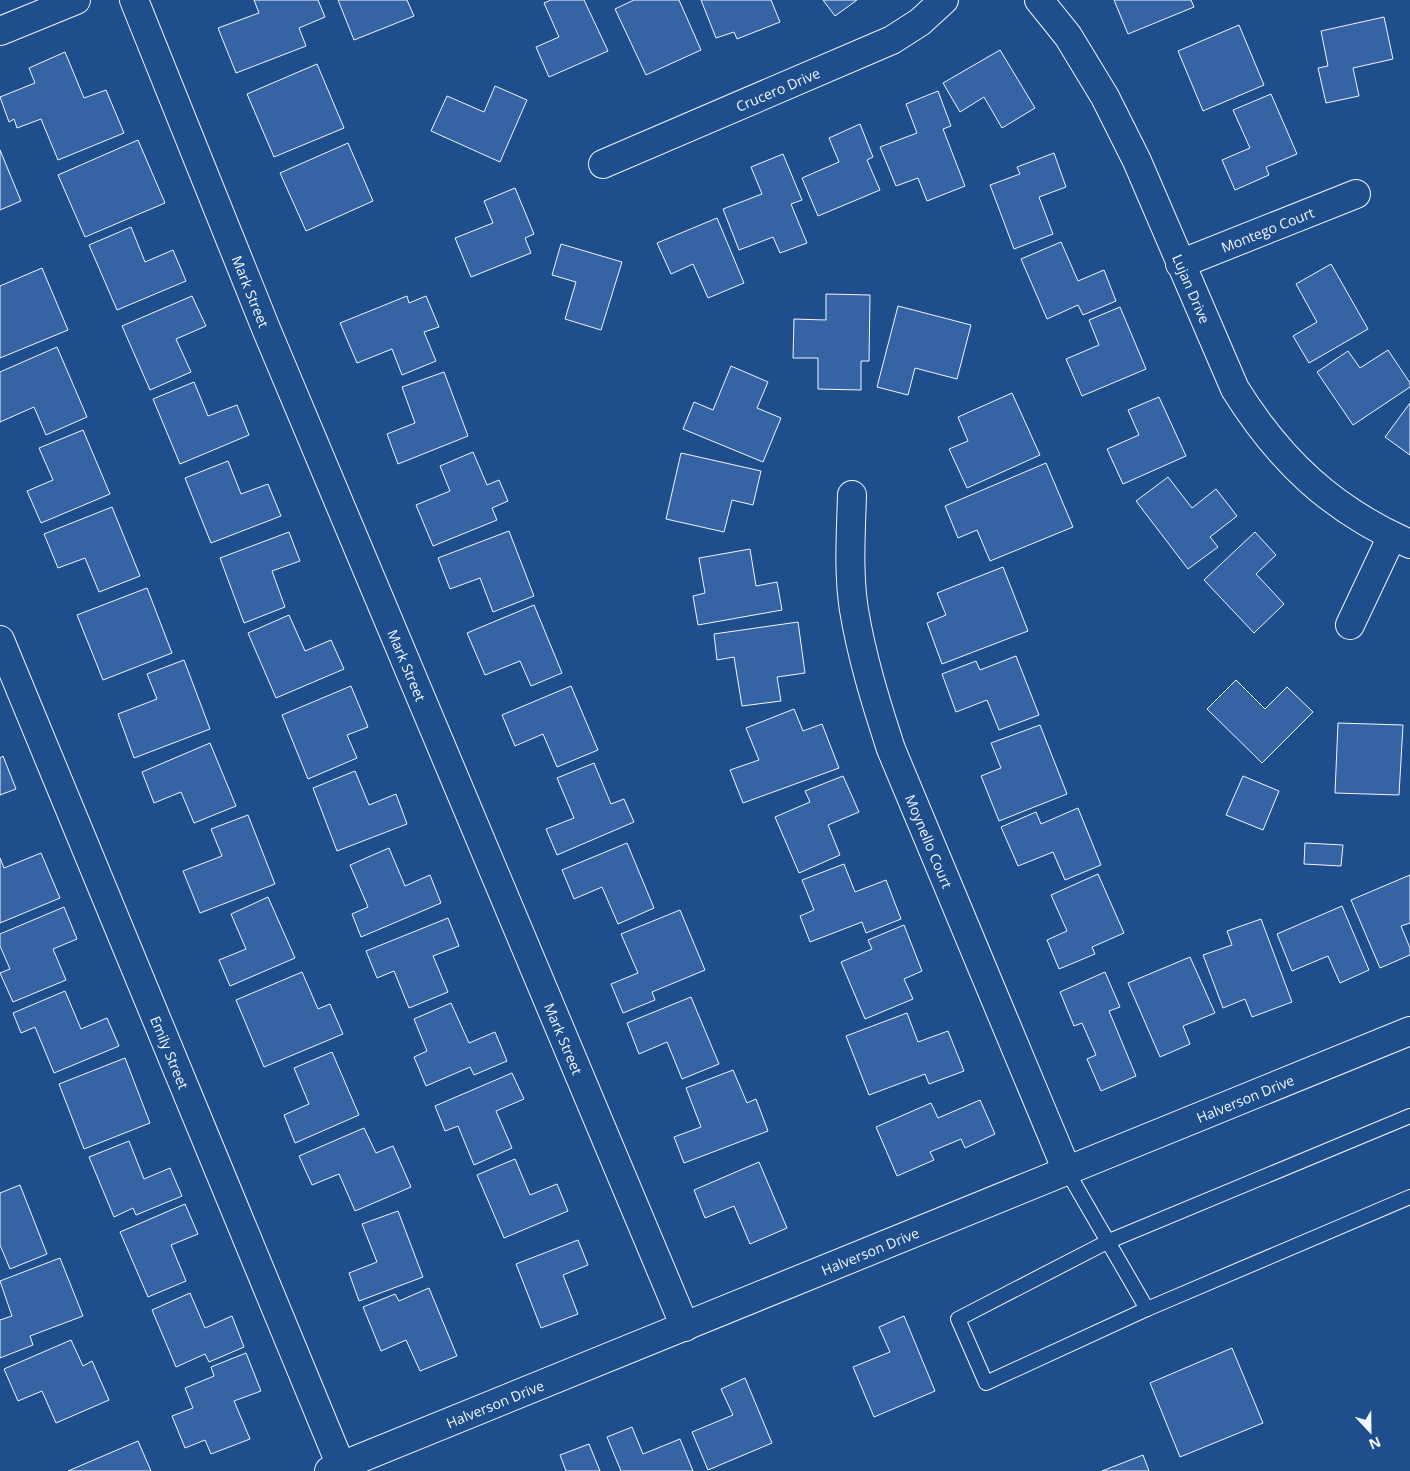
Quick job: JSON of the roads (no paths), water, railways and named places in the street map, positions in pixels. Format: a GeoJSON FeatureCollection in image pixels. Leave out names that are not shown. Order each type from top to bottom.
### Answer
{"type":"FeatureCollection","features":[{"type":"Feature","properties":{"kind":"street"},"geometry":{"type":"LineString","coordinates":[[0,31],[76,0]]}},
{"type":"Feature","properties":{"kind":"street","name":"Mark Street"},"geometry":{"type":"LineString","coordinates":[[134,0],[270,340],[685,1326]]}},
{"type":"Feature","properties":{"kind":"street","name":"Crucero Drive"},"geometry":{"type":"LineString","coordinates":[[603,164],[892,40],[920,22],[944,0]]}},
{"type":"Feature","properties":{"kind":"street","name":"Lujan Drive"},"geometry":{"type":"LineString","coordinates":[[1040,0],[1068,36],[1105,97],[1137,161],[1235,389],[1254,420],[1277,449],[1330,499],[1360,519],[1401,540],[1350,625]]}},
{"type":"Feature","properties":{"kind":"street","name":"Montego Court"},"geometry":{"type":"LineString","coordinates":[[1180,264],[1356,194]]}},
{"type":"Feature","properties":{"kind":"street","name":"Moynello Court"},"geometry":{"type":"LineString","coordinates":[[852,495],[851,571],[854,609],[869,683],[891,750],[1067,1171]]}},
{"type":"Feature","properties":{"kind":"street","name":"Emily Street"},"geometry":{"type":"LineString","coordinates":[[0,640],[335,1469]]}},
{"type":"Feature","properties":{"kind":"street","name":"Halverson Drive"},"geometry":{"type":"LineString","coordinates":[[335,1469],[1410,1031]]}},
{"type":"Feature","properties":{"kind":"lane"},"geometry":{"type":"LineString","coordinates":[[1410,1116],[1107,1242],[958,1319],[986,1384],[1147,1309],[1410,1197]]}},
{"type":"Feature","properties":{"kind":"lane"},"geometry":{"type":"LineString","coordinates":[[1067,1171],[1147,1309]]}}]}
